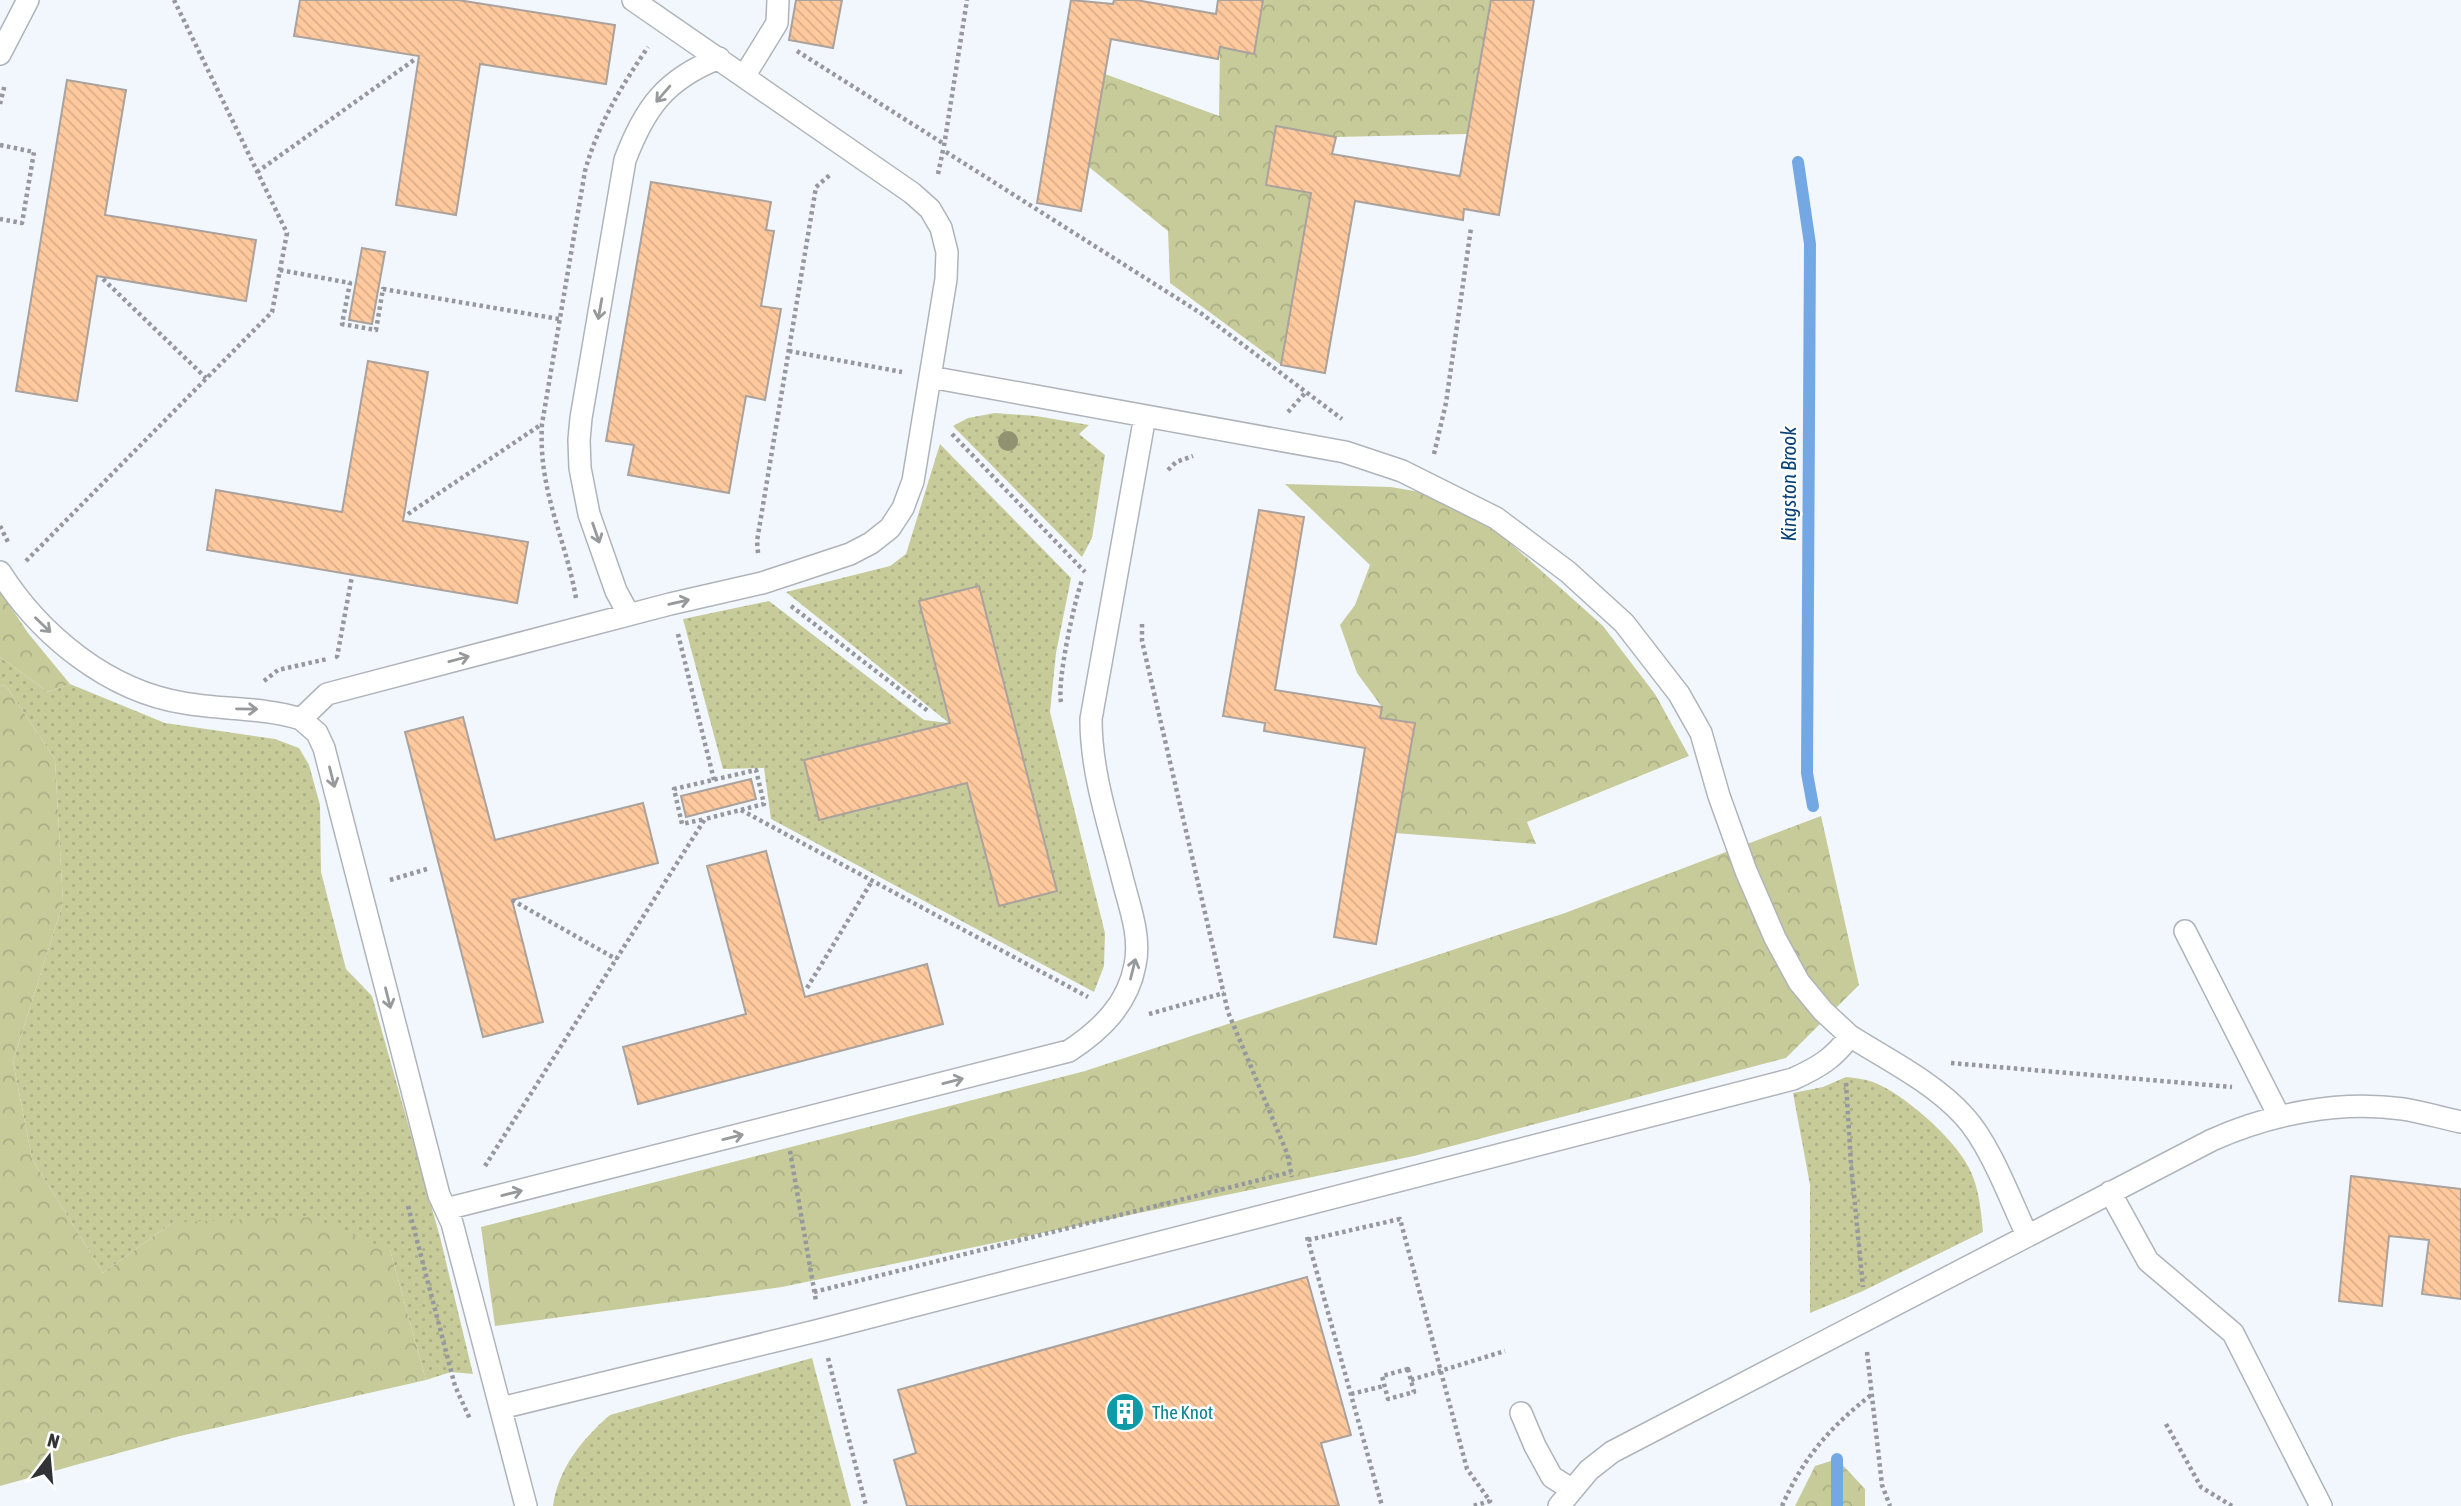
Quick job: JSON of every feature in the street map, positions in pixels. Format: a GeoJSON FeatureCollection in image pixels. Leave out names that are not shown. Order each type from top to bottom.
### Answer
{"type":"FeatureCollection","features":[{"type":"Feature","properties":{"kind":"lane"},"geometry":{"type":"LineString","coordinates":[[0,54],[28,0]]}},
{"type":"Feature","properties":{"kind":"lane"},"geometry":{"type":"LineString","coordinates":[[301,719],[327,694],[670,604],[762,583],[850,554],[872,543],[890,528],[903,508],[913,481],[946,279],[947,252],[941,228],[930,209],[912,193],[633,0]]}},
{"type":"Feature","properties":{"kind":"lane"},"geometry":{"type":"LineString","coordinates":[[745,75],[777,23],[778,0]]}},
{"type":"Feature","properties":{"kind":"lane"},"geometry":{"type":"LineString","coordinates":[[629,615],[616,591],[589,513],[580,468],[581,418],[625,160],[636,132],[649,110],[671,84],[694,68],[719,58]]}},
{"type":"Feature","properties":{"kind":"lane"},"geometry":{"type":"LineString","coordinates":[[930,377],[1345,452],[1402,471],[1496,518],[1568,572],[1624,623],[1679,694],[1701,733],[1721,803],[1775,938],[1799,982],[1823,1011],[1850,1036],[1941,1094],[1966,1118],[1983,1143],[2027,1235]]}},
{"type":"Feature","properties":{"kind":"lane"},"geometry":{"type":"LineString","coordinates":[[446,1209],[1069,1051],[1094,1035],[1112,1015],[1125,996],[1135,966],[1137,944],[1133,917],[1096,775],[1091,743],[1091,719],[1145,416]]}},
{"type":"Feature","properties":{"kind":"lane"},"geometry":{"type":"LineString","coordinates":[[0,572],[8,603],[99,671],[133,688],[180,703],[224,709],[260,709],[301,719],[317,733],[324,748],[439,1195],[452,1223],[526,1506]]}},
{"type":"Feature","properties":{"kind":"lane"},"geometry":{"type":"LineString","coordinates":[[2185,932],[2280,1116]]}},
{"type":"Feature","properties":{"kind":"lane"},"geometry":{"type":"LineString","coordinates":[[501,1408],[820,1330],[1793,1079],[1836,1054],[1850,1036]]}},
{"type":"Feature","properties":{"kind":"lane"},"geometry":{"type":"LineString","coordinates":[[1521,1413],[1535,1446],[1565,1497],[1589,1470],[1612,1452],[2110,1192],[2246,1125],[2280,1116],[2354,1107],[2402,1109],[2461,1122]]}},
{"type":"Feature","properties":{"kind":"lane"},"geometry":{"type":"LineString","coordinates":[[2110,1192],[2148,1261],[2233,1333],[2321,1506]]}},
{"type":"Feature","properties":{"kind":"path"},"geometry":{"type":"LineString","coordinates":[[21,566],[272,312],[286,233],[174,0]]}},
{"type":"Feature","properties":{"kind":"path"},"geometry":{"type":"LineString","coordinates":[[930,209],[967,0]]}},
{"type":"Feature","properties":{"kind":"path"},"geometry":{"type":"LineString","coordinates":[[770,34],[1202,314],[1348,423]]}},
{"type":"Feature","properties":{"kind":"path"},"geometry":{"type":"LineString","coordinates":[[576,601],[544,476],[542,424],[585,171],[593,142],[616,94],[649,46]]}},
{"type":"Feature","properties":{"kind":"path"},"geometry":{"type":"LineString","coordinates":[[257,172],[414,60]]}},
{"type":"Feature","properties":{"kind":"path"},"geometry":{"type":"LineString","coordinates":[[0,145],[34,152],[22,223],[0,219]]}},
{"type":"Feature","properties":{"kind":"path"},"geometry":{"type":"LineString","coordinates":[[856,154],[816,187],[757,541],[762,583],[928,711]]}},
{"type":"Feature","properties":{"kind":"path"},"geometry":{"type":"LineString","coordinates":[[1427,482],[1446,403],[1471,228]]}},
{"type":"Feature","properties":{"kind":"path"},"geometry":{"type":"LineString","coordinates":[[280,270],[350,283],[342,324],[376,330],[383,289],[559,319]]}},
{"type":"Feature","properties":{"kind":"path"},"geometry":{"type":"LineString","coordinates":[[103,279],[206,378]]}},
{"type":"Feature","properties":{"kind":"path"},"geometry":{"type":"LineString","coordinates":[[789,351],[930,377]]}},
{"type":"Feature","properties":{"kind":"path"},"geometry":{"type":"LineString","coordinates":[[408,514],[542,424]]}},
{"type":"Feature","properties":{"kind":"path"},"geometry":{"type":"LineString","coordinates":[[922,424],[948,430],[1086,569],[1064,665],[1060,695],[1062,708]]}},
{"type":"Feature","properties":{"kind":"path"},"geometry":{"type":"LineString","coordinates":[[1165,479],[1169,468],[1176,462],[1196,454],[1201,426]]}},
{"type":"Feature","properties":{"kind":"path"},"geometry":{"type":"LineString","coordinates":[[0,526],[10,546]]}},
{"type":"Feature","properties":{"kind":"path"},"geometry":{"type":"LineString","coordinates":[[352,576],[337,657],[359,685]]}},
{"type":"Feature","properties":{"kind":"path"},"geometry":{"type":"LineString","coordinates":[[670,604],[714,780]]}},
{"type":"Feature","properties":{"kind":"path"},"geometry":{"type":"LineString","coordinates":[[1142,613],[1142,641],[1228,1012],[1287,1153],[1299,1208],[1382,1506]]}},
{"type":"Feature","properties":{"kind":"path"},"geometry":{"type":"LineString","coordinates":[[262,682],[278,670],[350,653]]}},
{"type":"Feature","properties":{"kind":"path"},"geometry":{"type":"LineString","coordinates":[[756,770],[764,804],[740,810],[682,824],[674,789],[756,770]]}},
{"type":"Feature","properties":{"kind":"path"},"geometry":{"type":"LineString","coordinates":[[740,810],[1097,1002]]}},
{"type":"Feature","properties":{"kind":"path"},"geometry":{"type":"LineString","coordinates":[[483,1170],[705,819]]}},
{"type":"Feature","properties":{"kind":"path"},"geometry":{"type":"LineString","coordinates":[[379,883],[427,869]]}},
{"type":"Feature","properties":{"kind":"path"},"geometry":{"type":"LineString","coordinates":[[807,988],[872,881]]}},
{"type":"Feature","properties":{"kind":"path"},"geometry":{"type":"LineString","coordinates":[[512,900],[616,960]]}},
{"type":"Feature","properties":{"kind":"path"},"geometry":{"type":"LineString","coordinates":[[1140,1017],[1224,993]]}},
{"type":"Feature","properties":{"kind":"path"},"geometry":{"type":"LineString","coordinates":[[1836,1054],[1846,1077],[1851,1164],[1863,1275],[1863,1321],[1882,1485],[1890,1506]]}},
{"type":"Feature","properties":{"kind":"path"},"geometry":{"type":"LineString","coordinates":[[1938,1062],[2266,1090]]}},
{"type":"Feature","properties":{"kind":"path"},"geometry":{"type":"LineString","coordinates":[[785,1123],[820,1330],[866,1506]]}},
{"type":"Feature","properties":{"kind":"path"},"geometry":{"type":"LineString","coordinates":[[814,1292],[1291,1171]]}},
{"type":"Feature","properties":{"kind":"path"},"geometry":{"type":"LineString","coordinates":[[1308,1240],[1400,1219],[1467,1469],[1492,1504],[1473,1506]]}},
{"type":"Feature","properties":{"kind":"path"},"geometry":{"type":"LineString","coordinates":[[1411,1380],[1505,1351]]}},
{"type":"Feature","properties":{"kind":"path"},"geometry":{"type":"LineString","coordinates":[[1408,1368],[1414,1392],[1388,1399],[1384,1386],[1382,1376],[1408,1368]]}},
{"type":"Feature","properties":{"kind":"path"},"geometry":{"type":"LineString","coordinates":[[1351,1394],[1384,1386]]}},
{"type":"Feature","properties":{"kind":"path"},"geometry":{"type":"LineString","coordinates":[[1782,1506],[1793,1482],[1829,1431],[1872,1395]]}},
{"type":"Feature","properties":{"kind":"path"},"geometry":{"type":"LineString","coordinates":[[2166,1424],[2201,1487],[2232,1506]]}},
{"type":"Feature","properties":{"kind":"green space"},"geometry":{"type":"Polygon","coordinates":[[[1263,0],[1491,0],[1467,134],[1336,137],[1276,126],[1266,185],[1311,193],[1281,365],[1170,283],[1168,231],[1089,167],[1105,74],[1219,116],[1220,47],[1254,54],[1263,0]]]}},
{"type":"Feature","properties":{"kind":"green space"},"geometry":{"type":"Polygon","coordinates":[[[995,413],[1036,416],[1089,425],[1079,434],[1105,455],[1092,538],[1082,557],[953,426],[968,418],[995,413]]]}},
{"type":"Feature","properties":{"kind":"green space"},"geometry":{"type":"Polygon","coordinates":[[[940,444],[1071,578],[1056,653],[1050,712],[1105,933],[1104,966],[1094,992],[771,819],[764,768],[723,769],[683,619],[769,601],[924,720],[949,723],[786,592],[890,566],[906,554],[940,444]]]}},
{"type":"Feature","properties":{"kind":"green space"},"geometry":{"type":"Polygon","coordinates":[[[1285,484],[1391,487],[1461,499],[1603,626],[1655,694],[1689,756],[1527,822],[1536,844],[1395,833],[1415,723],[1380,718],[1382,707],[1357,673],[1340,625],[1355,605],[1370,565],[1285,484]]]}},
{"type":"Feature","properties":{"kind":"green space"},"geometry":{"type":"Polygon","coordinates":[[[0,591],[28,633],[70,684],[48,692],[0,657],[0,591]]]}},
{"type":"Feature","properties":{"kind":"green space"},"geometry":{"type":"Polygon","coordinates":[[[0,657],[48,692],[70,684],[165,723],[275,739],[299,748],[309,765],[320,805],[321,872],[346,969],[372,996],[440,1237],[473,1374],[451,1372],[426,1380],[390,1250],[173,1222],[103,1273],[32,1159],[13,1061],[63,903],[55,759],[6,686],[0,685],[0,657]]]}},
{"type":"Feature","properties":{"kind":"green space"},"geometry":{"type":"Polygon","coordinates":[[[0,685],[6,686],[55,759],[63,903],[13,1061],[32,1159],[103,1273],[173,1222],[310,1217],[390,1250],[426,1380],[180,1436],[0,1486],[0,685]]]}},
{"type":"Feature","properties":{"kind":"green space"},"geometry":{"type":"Polygon","coordinates":[[[1821,816],[1859,985],[1786,1058],[1414,1156],[782,1287],[495,1326],[481,1227],[1085,1071],[1565,913],[1821,816]]]}},
{"type":"Feature","properties":{"kind":"green space"},"geometry":{"type":"Polygon","coordinates":[[[1846,1077],[1873,1082],[1899,1096],[1927,1118],[1952,1144],[1962,1156],[1975,1183],[1983,1232],[1863,1291],[1810,1313],[1810,1185],[1793,1093],[1823,1087],[1846,1077]]]}},
{"type":"Feature","properties":{"kind":"green space"},"geometry":{"type":"Polygon","coordinates":[[[812,1358],[851,1506],[553,1506],[566,1467],[590,1434],[610,1415],[812,1358]]]}},
{"type":"Feature","properties":{"kind":"green space"},"geometry":{"type":"Polygon","coordinates":[[[1837,1459],[1865,1489],[1865,1506],[1795,1506],[1815,1466],[1837,1459]]]}},
{"type":"Feature","properties":{"kind":"building"},"geometry":{"type":"Polygon","coordinates":[[[300,0],[458,0],[615,25],[606,84],[480,64],[456,215],[396,205],[419,56],[294,36],[300,0]]]}},
{"type":"Feature","properties":{"kind":"building"},"geometry":{"type":"Polygon","coordinates":[[[796,0],[842,0],[833,48],[789,40],[796,0]]]}},
{"type":"Feature","properties":{"kind":"building"},"geometry":{"type":"Polygon","coordinates":[[[1071,0],[1113,4],[1114,0],[1136,0],[1216,14],[1218,0],[1263,0],[1254,54],[1220,47],[1218,59],[1111,39],[1081,211],[1037,203],[1071,0]]]}},
{"type":"Feature","properties":{"kind":"building"},"geometry":{"type":"Polygon","coordinates":[[[1491,0],[1534,0],[1499,215],[1464,209],[1463,220],[1355,201],[1325,373],[1281,365],[1311,193],[1266,185],[1276,126],[1336,137],[1332,154],[1460,176],[1491,0]]]}},
{"type":"Feature","properties":{"kind":"building"},"geometry":{"type":"Polygon","coordinates":[[[67,80],[126,90],[105,215],[256,240],[246,301],[97,276],[77,401],[16,391],[67,80]]]}},
{"type":"Feature","properties":{"kind":"building"},"geometry":{"type":"Polygon","coordinates":[[[651,182],[771,202],[766,230],[774,231],[761,306],[781,309],[765,400],[746,396],[729,493],[628,475],[634,445],[606,441],[651,182]]]}},
{"type":"Feature","properties":{"kind":"building"},"geometry":{"type":"Polygon","coordinates":[[[362,248],[385,252],[372,324],[349,320],[362,248]]]}},
{"type":"Feature","properties":{"kind":"building"},"geometry":{"type":"Polygon","coordinates":[[[368,361],[428,372],[403,521],[528,542],[517,603],[207,550],[216,490],[342,512],[368,361]]]}},
{"type":"Feature","properties":{"kind":"building"},"geometry":{"type":"Polygon","coordinates":[[[1259,510],[1304,517],[1275,690],[1382,707],[1380,718],[1415,723],[1376,944],[1334,937],[1365,748],[1264,731],[1265,723],[1223,716],[1259,510]]]}},
{"type":"Feature","properties":{"kind":"building"},"geometry":{"type":"Polygon","coordinates":[[[979,586],[1057,891],[999,906],[967,783],[819,820],[804,760],[950,723],[919,601],[979,586]]]}},
{"type":"Feature","properties":{"kind":"building"},"geometry":{"type":"Polygon","coordinates":[[[463,717],[495,840],[643,803],[658,863],[512,900],[543,1022],[483,1037],[405,732],[463,717]]]}},
{"type":"Feature","properties":{"kind":"building"},"geometry":{"type":"Polygon","coordinates":[[[751,779],[756,799],[686,817],[681,796],[751,779]]]}},
{"type":"Feature","properties":{"kind":"building"},"geometry":{"type":"Polygon","coordinates":[[[766,851],[805,997],[927,964],[943,1024],[638,1104],[623,1047],[746,1014],[707,866],[766,851]]]}},
{"type":"Feature","properties":{"kind":"building"},"geometry":{"type":"Polygon","coordinates":[[[2351,1176],[2461,1189],[2461,1299],[2422,1294],[2429,1240],[2389,1236],[2382,1306],[2339,1301],[2351,1176]]]}},
{"type":"Feature","properties":{"kind":"building","name":"The Knot"},"geometry":{"type":"Polygon","coordinates":[[[1307,1277],[1351,1435],[1321,1443],[1339,1506],[907,1506],[894,1460],[916,1453],[898,1390],[1307,1277]]]}},
{"type":"Feature","properties":{"kind":"waterway","name":"Kingston Brook"},"geometry":{"type":"LineString","coordinates":[[1798,162],[1810,244],[1807,773],[1813,806]]}},
{"type":"Feature","properties":{"kind":"waterway","name":"Kingston Brook"},"geometry":{"type":"LineString","coordinates":[[1837,1459],[1837,1506]]}},
{"type":"Feature","properties":{"kind":"place","name":"The Knot"},"geometry":{"type":"Point","coordinates":[1125,1412]}}]}
